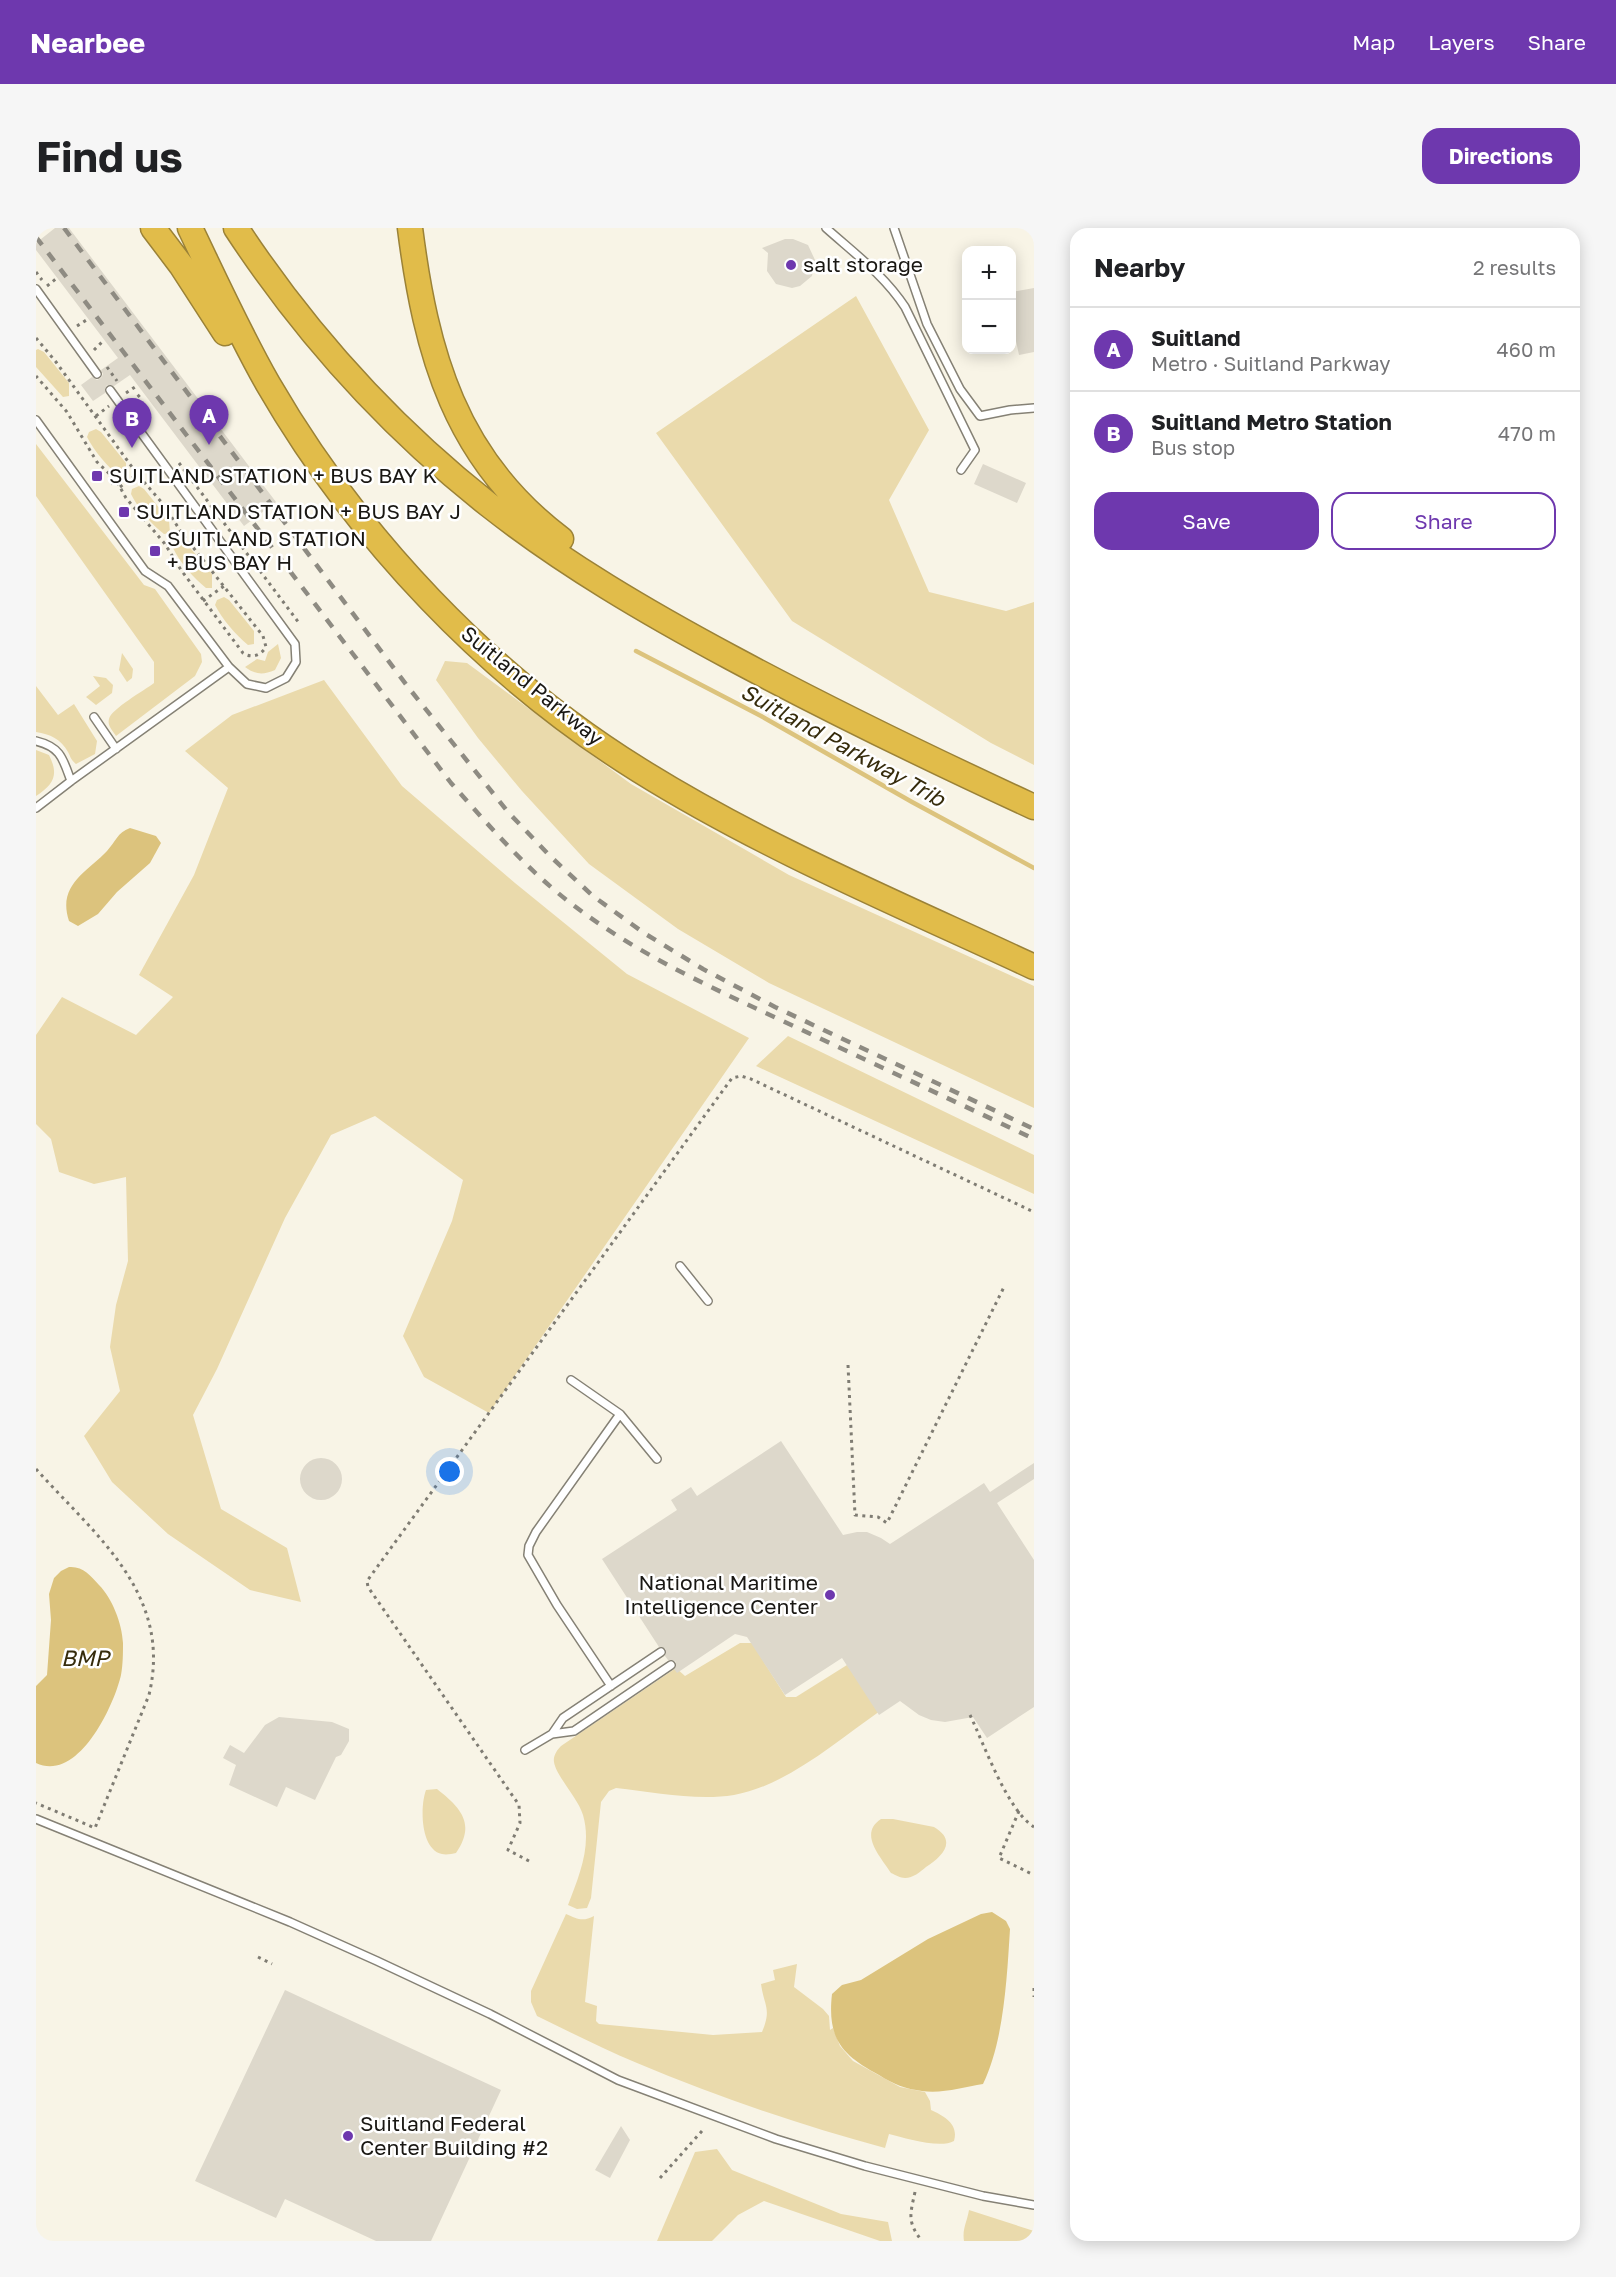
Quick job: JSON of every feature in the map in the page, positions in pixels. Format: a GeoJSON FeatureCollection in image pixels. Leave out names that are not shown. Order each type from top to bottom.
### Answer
{"type":"FeatureCollection","features":[{"type":"Feature","properties":{"kind":"highway"},"geometry":{"type":"LineString","coordinates":[[153,228],[208,306],[259,393],[321,466]]}},
{"type":"Feature","properties":{"kind":"highway","name":"Suitland Parkway"},"geometry":{"type":"LineString","coordinates":[[190,228],[263,375],[321,466],[381,542],[442,610],[502,667],[602,745],[674,791],[758,837],[1034,968]]}},
{"type":"Feature","properties":{"kind":"highway"},"geometry":{"type":"LineString","coordinates":[[236,228],[286,299],[336,360],[426,452],[521,530],[592,577],[662,619],[829,710],[1034,807]]}},
{"type":"Feature","properties":{"kind":"highway"},"geometry":{"type":"LineString","coordinates":[[410,228],[422,303],[437,364],[452,404],[478,452],[501,483],[526,510],[662,619]]}},
{"type":"Feature","properties":{"kind":"lane"},"geometry":{"type":"LineString","coordinates":[[825,228],[876,271],[905,307],[975,450],[961,470]]}},
{"type":"Feature","properties":{"kind":"lane"},"geometry":{"type":"LineString","coordinates":[[894,228],[927,324],[960,388],[980,416],[1034,408]]}},
{"type":"Feature","properties":{"kind":"lane"},"geometry":{"type":"LineString","coordinates":[[36,289],[97,374]]}},
{"type":"Feature","properties":{"kind":"lane"},"geometry":{"type":"LineString","coordinates":[[36,420],[145,571],[168,586],[229,668],[247,684],[266,688],[286,678],[296,662],[295,644],[110,390]]}},
{"type":"Feature","properties":{"kind":"lane"},"geometry":{"type":"LineString","coordinates":[[36,808],[70,781],[229,668]]}},
{"type":"Feature","properties":{"kind":"lane"},"geometry":{"type":"LineString","coordinates":[[94,717],[116,749]]}},
{"type":"Feature","properties":{"kind":"lane"},"geometry":{"type":"LineString","coordinates":[[36,741],[50,744],[62,757],[70,781]]}},
{"type":"Feature","properties":{"kind":"lane"},"geometry":{"type":"LineString","coordinates":[[680,1266],[708,1301]]}},
{"type":"Feature","properties":{"kind":"lane"},"geometry":{"type":"LineString","coordinates":[[571,1380],[620,1414],[657,1459]]}},
{"type":"Feature","properties":{"kind":"lane"},"geometry":{"type":"LineString","coordinates":[[611,1686],[557,1605],[528,1555],[529,1546],[536,1532],[620,1414]]}},
{"type":"Feature","properties":{"kind":"lane"},"geometry":{"type":"LineString","coordinates":[[552,1734],[563,1718],[661,1652]]}},
{"type":"Feature","properties":{"kind":"lane"},"geometry":{"type":"LineString","coordinates":[[525,1750],[552,1734],[574,1731],[671,1665]]}},
{"type":"Feature","properties":{"kind":"lane"},"geometry":{"type":"LineString","coordinates":[[36,1819],[290,1922],[388,1965],[629,2084],[776,2139],[854,2163],[938,2186],[1034,2205]]}},
{"type":"Feature","properties":{"kind":"path"},"geometry":{"type":"LineString","coordinates":[[46,286],[57,278]]}},
{"type":"Feature","properties":{"kind":"path"},"geometry":{"type":"LineString","coordinates":[[77,326],[88,319]]}},
{"type":"Feature","properties":{"kind":"path"},"geometry":{"type":"LineString","coordinates":[[36,376],[80,431],[97,462],[116,480],[141,521],[165,544],[203,601],[243,653],[248,657],[256,656],[263,651],[266,641],[181,532],[173,515],[137,474],[64,370],[37,339]]}},
{"type":"Feature","properties":{"kind":"path"},"geometry":{"type":"LineString","coordinates":[[94,350],[104,340]]}},
{"type":"Feature","properties":{"kind":"path"},"geometry":{"type":"LineString","coordinates":[[37,386],[42,383]]}},
{"type":"Feature","properties":{"kind":"path"},"geometry":{"type":"LineString","coordinates":[[126,393],[138,385]]}},
{"type":"Feature","properties":{"kind":"path"},"geometry":{"type":"LineString","coordinates":[[132,402],[143,392]]}},
{"type":"Feature","properties":{"kind":"path"},"geometry":{"type":"LineString","coordinates":[[95,416],[109,406]]}},
{"type":"Feature","properties":{"kind":"path"},"geometry":{"type":"LineString","coordinates":[[75,435],[80,431]]}},
{"type":"Feature","properties":{"kind":"path"},"geometry":{"type":"LineString","coordinates":[[120,487],[137,474]]}},
{"type":"Feature","properties":{"kind":"path"},"geometry":{"type":"LineString","coordinates":[[142,480],[148,476]]}},
{"type":"Feature","properties":{"kind":"path"},"geometry":{"type":"LineString","coordinates":[[111,484],[116,480]]}},
{"type":"Feature","properties":{"kind":"path"},"geometry":{"type":"LineString","coordinates":[[165,544],[181,532]]}},
{"type":"Feature","properties":{"kind":"path"},"geometry":{"type":"LineString","coordinates":[[197,552],[202,549]]}},
{"type":"Feature","properties":{"kind":"path"},"geometry":{"type":"LineString","coordinates":[[168,558],[172,556]]}},
{"type":"Feature","properties":{"kind":"path"},"geometry":{"type":"LineString","coordinates":[[203,601],[224,586]]}},
{"type":"Feature","properties":{"kind":"path"},"geometry":{"type":"LineString","coordinates":[[529,1862],[508,1851],[520,1823],[519,1805],[368,1587],[367,1581],[732,1078],[741,1076],[752,1079],[1034,1212]]}},
{"type":"Feature","properties":{"kind":"path"},"geometry":{"type":"LineString","coordinates":[[848,1365],[855,1515],[878,1517],[887,1523],[1005,1285]]}},
{"type":"Feature","properties":{"kind":"path"},"geometry":{"type":"LineString","coordinates":[[36,1469],[118,1560],[135,1584],[151,1624],[154,1651],[153,1679],[149,1695],[95,1828],[36,1803]]}},
{"type":"Feature","properties":{"kind":"path"},"geometry":{"type":"LineString","coordinates":[[970,1715],[999,1778],[1019,1811],[1034,1827]]}},
{"type":"Feature","properties":{"kind":"path"},"geometry":{"type":"LineString","coordinates":[[1019,1811],[999,1858],[1034,1875]]}},
{"type":"Feature","properties":{"kind":"path"},"geometry":{"type":"LineString","coordinates":[[258,1957],[272,1964]]}},
{"type":"Feature","properties":{"kind":"path"},"geometry":{"type":"LineString","coordinates":[[1034,1988],[1034,1997]]}},
{"type":"Feature","properties":{"kind":"path"},"geometry":{"type":"LineString","coordinates":[[660,2178],[702,2131]]}},
{"type":"Feature","properties":{"kind":"path"},"geometry":{"type":"LineString","coordinates":[[915,2192],[910,2219],[912,2229],[921,2241]]}},
{"type":"Feature","properties":{"kind":"shaded area"},"geometry":{"type":"Polygon","coordinates":[[[856,296],[929,430],[889,500],[929,592],[1006,611],[1034,602],[1034,765],[991,743],[792,621],[656,433],[856,296]]]}},
{"type":"Feature","properties":{"kind":"shaded area"},"geometry":{"type":"Polygon","coordinates":[[[36,350],[44,352],[69,383],[69,396],[63,397],[36,367],[36,350]]]}},
{"type":"Feature","properties":{"kind":"shaded area"},"geometry":{"type":"Polygon","coordinates":[[[96,429],[126,463],[126,476],[120,477],[115,473],[90,442],[87,437],[89,432],[96,429]]]}},
{"type":"Feature","properties":{"kind":"shaded area"},"geometry":{"type":"Polygon","coordinates":[[[36,444],[144,585],[155,589],[201,654],[202,662],[195,676],[116,736],[109,722],[111,715],[154,683],[154,662],[36,496],[36,444]]]}},
{"type":"Feature","properties":{"kind":"shaded area"},"geometry":{"type":"Polygon","coordinates":[[[139,486],[169,520],[170,533],[164,534],[159,530],[137,505],[131,494],[132,489],[139,486]]]}},
{"type":"Feature","properties":{"kind":"shaded area"},"geometry":{"type":"Polygon","coordinates":[[[182,541],[212,574],[212,588],[206,588],[201,584],[179,559],[173,548],[175,544],[182,541]]]}},
{"type":"Feature","properties":{"kind":"shaded area"},"geometry":{"type":"Polygon","coordinates":[[[224,597],[254,631],[254,644],[248,645],[243,641],[218,610],[215,605],[217,600],[224,597]]]}},
{"type":"Feature","properties":{"kind":"shaded area"},"geometry":{"type":"Polygon","coordinates":[[[278,644],[281,658],[275,670],[260,673],[245,667],[257,659],[265,661],[268,652],[278,644]]]}},
{"type":"Feature","properties":{"kind":"shaded area"},"geometry":{"type":"Polygon","coordinates":[[[122,653],[133,669],[132,678],[127,682],[119,670],[122,653]]]}},
{"type":"Feature","properties":{"kind":"shaded area"},"geometry":{"type":"Polygon","coordinates":[[[445,661],[467,663],[631,784],[789,875],[1034,986],[1034,1108],[769,983],[678,929],[589,864],[522,791],[478,738],[436,680],[445,661]]]}},
{"type":"Feature","properties":{"kind":"shaded area"},"geometry":{"type":"Polygon","coordinates":[[[93,676],[106,678],[113,685],[112,693],[96,705],[86,697],[100,686],[93,676]]]}},
{"type":"Feature","properties":{"kind":"shaded area"},"geometry":{"type":"Polygon","coordinates":[[[324,680],[402,786],[515,883],[627,974],[749,1038],[489,1413],[424,1377],[403,1336],[452,1221],[463,1180],[375,1116],[331,1135],[285,1218],[217,1369],[193,1415],[221,1509],[287,1548],[301,1602],[250,1590],[168,1534],[112,1482],[84,1436],[120,1391],[110,1347],[116,1305],[128,1261],[126,1177],[94,1184],[59,1172],[51,1139],[36,1124],[36,1035],[62,997],[136,1035],[173,997],[139,975],[194,875],[228,788],[185,751],[232,715],[324,680]]]}},
{"type":"Feature","properties":{"kind":"shaded area"},"geometry":{"type":"Polygon","coordinates":[[[36,686],[58,715],[74,704],[97,741],[95,754],[76,764],[58,740],[36,732],[36,686]]]}},
{"type":"Feature","properties":{"kind":"shaded area"},"geometry":{"type":"Polygon","coordinates":[[[36,750],[49,755],[54,774],[51,783],[36,796],[36,750]]]}},
{"type":"Feature","properties":{"kind":"shaded area"},"geometry":{"type":"Polygon","coordinates":[[[788,1036],[1034,1155],[1034,1194],[756,1066],[788,1036]]]}},
{"type":"Feature","properties":{"kind":"shaded area"},"geometry":{"type":"Polygon","coordinates":[[[740,1643],[752,1643],[786,1697],[796,1697],[847,1665],[880,1711],[810,1761],[773,1782],[753,1790],[720,1797],[675,1795],[616,1788],[609,1791],[601,1802],[591,1898],[587,1908],[577,1909],[568,1905],[583,1861],[586,1838],[580,1808],[556,1768],[554,1760],[557,1751],[561,1746],[676,1668],[685,1676],[740,1643]]]}},
{"type":"Feature","properties":{"kind":"shaded area"},"geometry":{"type":"Polygon","coordinates":[[[437,1789],[453,1803],[463,1817],[465,1833],[456,1853],[444,1854],[435,1850],[429,1844],[426,1836],[423,1816],[424,1797],[426,1790],[437,1789]]]}},
{"type":"Feature","properties":{"kind":"shaded area"},"geometry":{"type":"Polygon","coordinates":[[[881,1819],[934,1827],[945,1838],[946,1843],[942,1854],[908,1878],[891,1873],[877,1853],[871,1838],[874,1825],[881,1819]]]}},
{"type":"Feature","properties":{"kind":"shaded area"},"geometry":{"type":"Polygon","coordinates":[[[566,1914],[580,1919],[594,1916],[585,2002],[597,2006],[596,2021],[599,2024],[713,2035],[762,2032],[767,2012],[761,1984],[775,1980],[773,1970],[797,1964],[794,1987],[829,2016],[830,2030],[833,2028],[840,2046],[853,2061],[900,2087],[925,2092],[930,2101],[931,2110],[952,2125],[954,2141],[940,2144],[889,2134],[885,2148],[822,2130],[729,2099],[667,2075],[537,2016],[531,2002],[531,1991],[566,1914]]]}},
{"type":"Feature","properties":{"kind":"shaded area"},"geometry":{"type":"Polygon","coordinates":[[[717,2149],[732,2170],[841,2214],[888,2222],[892,2241],[880,2241],[764,2201],[738,2215],[712,2241],[657,2241],[695,2152],[717,2149]]]}},
{"type":"Feature","properties":{"kind":"shaded area"},"geometry":{"type":"Polygon","coordinates":[[[969,2210],[1034,2231],[1034,2241],[964,2241],[964,2229],[969,2210]]]}},
{"type":"Feature","properties":{"kind":"water"},"geometry":{"type":"Polygon","coordinates":[[[130,828],[156,836],[161,843],[150,863],[117,892],[98,914],[78,926],[69,921],[66,909],[70,889],[76,880],[107,851],[119,835],[130,828]]]}},
{"type":"Feature","properties":{"kind":"water","name":"BMP"},"geometry":{"type":"Polygon","coordinates":[[[69,1567],[78,1568],[89,1575],[104,1590],[112,1604],[122,1635],[122,1667],[111,1705],[92,1738],[80,1752],[66,1762],[51,1766],[36,1763],[36,1686],[47,1675],[51,1620],[49,1594],[54,1578],[69,1567]]]}},
{"type":"Feature","properties":{"kind":"water"},"geometry":{"type":"Polygon","coordinates":[[[992,1912],[1006,1921],[1010,1929],[1006,1988],[1000,2029],[983,2084],[937,2092],[910,2089],[884,2078],[855,2060],[840,2044],[835,2034],[831,2010],[832,1994],[842,1985],[861,1980],[928,1939],[981,1914],[992,1912]]]}},
{"type":"Feature","properties":{"kind":"building"},"geometry":{"type":"Polygon","coordinates":[[[55,228],[69,228],[276,502],[244,526],[130,375],[114,386],[107,385],[105,393],[93,401],[81,385],[92,377],[97,380],[101,378],[103,374],[101,370],[118,358],[36,250],[36,243],[55,228]]]}},
{"type":"Feature","properties":{"kind":"building","name":"salt storage"},"geometry":{"type":"Polygon","coordinates":[[[785,239],[793,239],[808,245],[815,260],[812,276],[800,286],[792,288],[776,284],[767,271],[768,253],[762,248],[785,239]]]}},
{"type":"Feature","properties":{"kind":"building"},"geometry":{"type":"Polygon","coordinates":[[[1034,288],[1034,352],[1019,355],[1016,341],[1016,291],[1034,288]]]}},
{"type":"Feature","properties":{"kind":"building"},"geometry":{"type":"Polygon","coordinates":[[[983,464],[1026,483],[1017,503],[974,484],[983,464]]]}},
{"type":"Feature","properties":{"kind":"building","name":"National Maritime Intelligence Center"},"geometry":{"type":"Polygon","coordinates":[[[781,1441],[843,1535],[867,1532],[890,1544],[984,1483],[990,1492],[1034,1463],[1034,1479],[997,1503],[1034,1560],[1034,1707],[987,1738],[973,1717],[945,1722],[931,1720],[919,1715],[900,1701],[879,1715],[842,1658],[785,1695],[747,1637],[735,1634],[677,1673],[674,1669],[676,1662],[668,1660],[665,1656],[666,1649],[659,1647],[602,1559],[677,1510],[671,1500],[691,1487],[697,1496],[781,1441]]]}},
{"type":"Feature","properties":{"kind":"building"},"geometry":{"type":"Polygon","coordinates":[[[321,1458],[329,1459],[336,1464],[341,1471],[341,1487],[336,1494],[329,1499],[321,1500],[313,1499],[306,1494],[301,1487],[300,1479],[301,1471],[306,1464],[313,1459],[321,1458]]]}},
{"type":"Feature","properties":{"kind":"building"},"geometry":{"type":"Polygon","coordinates":[[[279,1717],[332,1722],[349,1729],[349,1741],[341,1755],[336,1757],[315,1800],[286,1787],[277,1807],[229,1785],[236,1765],[223,1758],[230,1745],[244,1753],[265,1725],[279,1717]]]}},
{"type":"Feature","properties":{"kind":"building","name":"Suitland Federal Center Building #2"},"geometry":{"type":"Polygon","coordinates":[[[285,1990],[501,2090],[431,2241],[376,2241],[285,2199],[276,2218],[195,2181],[285,1990]]]}},
{"type":"Feature","properties":{"kind":"building"},"geometry":{"type":"Polygon","coordinates":[[[621,2126],[630,2140],[610,2178],[595,2170],[621,2126]]]}},
{"type":"Feature","properties":{"kind":"waterway","name":"Suitland Parkway Trib"},"geometry":{"type":"LineString","coordinates":[[636,651],[761,716],[1034,868]]}},
{"type":"Feature","properties":{"kind":"railway"},"geometry":{"type":"LineString","coordinates":[[64,228],[408,687],[508,812],[593,896],[644,933],[703,969],[775,1007],[1034,1129]]}},
{"type":"Feature","properties":{"kind":"railway"},"geometry":{"type":"LineString","coordinates":[[36,237],[451,783],[514,852],[547,884],[608,930],[683,973],[1034,1139]]}},
{"type":"Feature","properties":{"kind":"place","name":"salt storage"},"geometry":{"type":"Point","coordinates":[791,265]}},
{"type":"Feature","properties":{"kind":"place","name":"Suitland"},"geometry":{"type":"Point","coordinates":[209,445]}},
{"type":"Feature","properties":{"kind":"place","name":"Suitland Metro Station"},"geometry":{"type":"Point","coordinates":[132,448]}},
{"type":"Feature","properties":{"kind":"place","name":"SUITLAND STATION + BUS BAY K"},"geometry":{"type":"Point","coordinates":[97,476]}},
{"type":"Feature","properties":{"kind":"place","name":"SUITLAND STATION + BUS BAY J"},"geometry":{"type":"Point","coordinates":[124,512]}},
{"type":"Feature","properties":{"kind":"place","name":"SUITLAND STATION + BUS BAY H"},"geometry":{"type":"Point","coordinates":[155,551]}},
{"type":"Feature","properties":{"kind":"place","name":"National Maritime Intelligence Center"},"geometry":{"type":"Point","coordinates":[830,1595]}},
{"type":"Feature","properties":{"kind":"place","name":"Suitland Federal Center Building #2"},"geometry":{"type":"Point","coordinates":[348,2136]}}]}
